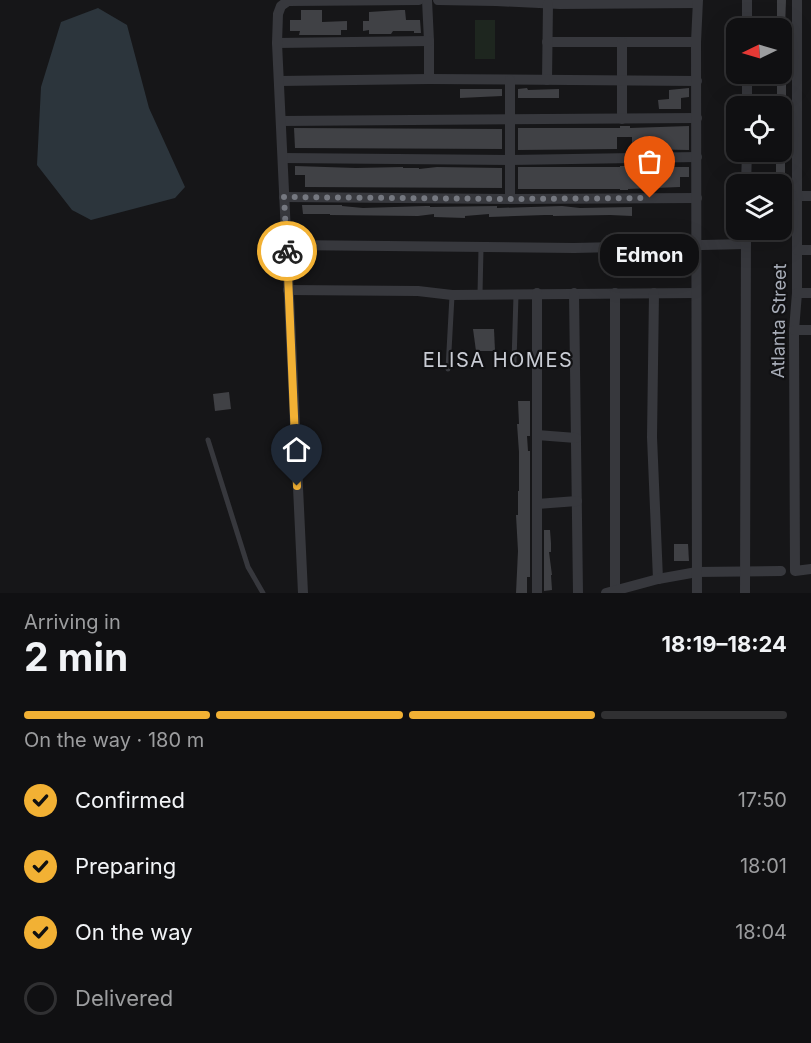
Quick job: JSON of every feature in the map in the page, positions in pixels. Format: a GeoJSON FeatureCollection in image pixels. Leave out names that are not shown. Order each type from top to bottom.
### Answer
{"type":"FeatureCollection","features":[{"type":"Feature","properties":{"kind":"street"},"geometry":{"type":"LineString","coordinates":[[303,593],[277,43],[278,14],[281,3],[296,0],[419,0]]}},
{"type":"Feature","properties":{"kind":"street"},"geometry":{"type":"LineString","coordinates":[[427,0],[429,79]]}},
{"type":"Feature","properties":{"kind":"street"},"geometry":{"type":"LineString","coordinates":[[438,0],[548,4],[698,2],[696,42],[697,593]]}},
{"type":"Feature","properties":{"kind":"street"},"geometry":{"type":"LineString","coordinates":[[747,0],[747,18]]}},
{"type":"Feature","properties":{"kind":"street","name":"Atlanta Street"},"geometry":{"type":"LineString","coordinates":[[797,0],[797,293],[794,330],[795,571],[811,569]]}},
{"type":"Feature","properties":{"kind":"street"},"geometry":{"type":"LineString","coordinates":[[547,80],[548,4]]}},
{"type":"Feature","properties":{"kind":"street"},"geometry":{"type":"LineString","coordinates":[[277,43],[429,41]]}},
{"type":"Feature","properties":{"kind":"street"},"geometry":{"type":"LineString","coordinates":[[547,42],[696,42]]}},
{"type":"Feature","properties":{"kind":"street"},"geometry":{"type":"LineString","coordinates":[[622,42],[622,119]]}},
{"type":"Feature","properties":{"kind":"street"},"geometry":{"type":"LineString","coordinates":[[279,81],[429,79],[697,81]]}},
{"type":"Feature","properties":{"kind":"street"},"geometry":{"type":"LineString","coordinates":[[510,80],[510,199]]}},
{"type":"Feature","properties":{"kind":"street"},"geometry":{"type":"LineString","coordinates":[[281,121],[697,118]]}},
{"type":"Feature","properties":{"kind":"street"},"geometry":{"type":"LineString","coordinates":[[282,158],[697,157]]}},
{"type":"Feature","properties":{"kind":"street"},"geometry":{"type":"LineString","coordinates":[[796,196],[811,196]]}},
{"type":"Feature","properties":{"kind":"street"},"geometry":{"type":"LineString","coordinates":[[284,197],[697,198]]}},
{"type":"Feature","properties":{"kind":"street"},"geometry":{"type":"LineString","coordinates":[[745,593],[746,240]]}},
{"type":"Feature","properties":{"kind":"street"},"geometry":{"type":"LineString","coordinates":[[287,245],[574,248],[746,244]]}},
{"type":"Feature","properties":{"kind":"street"},"geometry":{"type":"LineString","coordinates":[[797,249],[811,250]]}},
{"type":"Feature","properties":{"kind":"street"},"geometry":{"type":"LineString","coordinates":[[288,290],[418,291],[452,295],[696,293]]}},
{"type":"Feature","properties":{"kind":"street"},"geometry":{"type":"LineString","coordinates":[[537,293],[537,593]]}},
{"type":"Feature","properties":{"kind":"street"},"geometry":{"type":"LineString","coordinates":[[574,293],[578,593]]}},
{"type":"Feature","properties":{"kind":"street"},"geometry":{"type":"LineString","coordinates":[[615,293],[611,592],[658,579],[697,572],[781,571]]}},
{"type":"Feature","properties":{"kind":"street"},"geometry":{"type":"LineString","coordinates":[[654,293],[652,437],[658,579]]}},
{"type":"Feature","properties":{"kind":"street"},"geometry":{"type":"LineString","coordinates":[[797,293],[811,293]]}},
{"type":"Feature","properties":{"kind":"street"},"geometry":{"type":"LineString","coordinates":[[794,330],[811,330]]}},
{"type":"Feature","properties":{"kind":"street"},"geometry":{"type":"LineString","coordinates":[[537,435],[576,438]]}},
{"type":"Feature","properties":{"kind":"street"},"geometry":{"type":"LineString","coordinates":[[537,504],[577,501]]}},
{"type":"Feature","properties":{"kind":"lane"},"geometry":{"type":"LineString","coordinates":[[480,294],[481,247]]}},
{"type":"Feature","properties":{"kind":"lane"},"geometry":{"type":"LineString","coordinates":[[514,363],[516,293]]}},
{"type":"Feature","properties":{"kind":"lane"},"geometry":{"type":"LineString","coordinates":[[448,369],[452,295]]}},
{"type":"Feature","properties":{"kind":"lane"},"geometry":{"type":"LineString","coordinates":[[208,440],[248,567],[263,593]]}},
{"type":"Feature","properties":{"kind":"shaded area"},"geometry":{"type":"Polygon","coordinates":[[[98,8],[127,25],[149,108],[185,187],[175,198],[91,220],[72,210],[37,165],[41,87],[61,22],[98,8]]]}},
{"type":"Feature","properties":{"kind":"shaded area"},"geometry":{"type":"Polygon","coordinates":[[[475,20],[495,20],[495,59],[475,59],[475,20]]]}},
{"type":"Feature","properties":{"kind":"building"},"geometry":{"type":"Polygon","coordinates":[[[777,0],[786,0],[785,18],[777,18],[777,0]]]}},
{"type":"Feature","properties":{"kind":"building"},"geometry":{"type":"Polygon","coordinates":[[[301,10],[322,10],[322,22],[347,21],[347,30],[341,30],[341,35],[299,35],[300,31],[290,31],[290,20],[301,20],[301,10]]]}},
{"type":"Feature","properties":{"kind":"building"},"geometry":{"type":"Polygon","coordinates":[[[405,10],[406,20],[420,20],[421,33],[393,31],[391,34],[369,34],[369,30],[363,31],[363,21],[369,21],[369,12],[405,10]]]}},
{"type":"Feature","properties":{"kind":"building"},"geometry":{"type":"Polygon","coordinates":[[[777,84],[786,84],[786,96],[777,96],[777,84]]]}},
{"type":"Feature","properties":{"kind":"building"},"geometry":{"type":"Polygon","coordinates":[[[527,88],[528,90],[559,89],[559,98],[518,98],[518,89],[527,88]]]}},
{"type":"Feature","properties":{"kind":"building"},"geometry":{"type":"Polygon","coordinates":[[[689,88],[689,97],[681,98],[681,109],[659,109],[658,100],[669,99],[669,90],[689,88]]]}},
{"type":"Feature","properties":{"kind":"building"},"geometry":{"type":"Polygon","coordinates":[[[460,89],[502,89],[502,96],[460,98],[460,89]]]}},
{"type":"Feature","properties":{"kind":"building"},"geometry":{"type":"Polygon","coordinates":[[[620,126],[630,126],[630,128],[689,126],[689,150],[632,149],[632,137],[617,137],[617,149],[518,150],[518,128],[620,128],[620,126]]]}},
{"type":"Feature","properties":{"kind":"building"},"geometry":{"type":"Polygon","coordinates":[[[294,128],[502,129],[502,149],[295,148],[294,128]]]}},
{"type":"Feature","properties":{"kind":"building"},"geometry":{"type":"Polygon","coordinates":[[[776,162],[785,162],[785,174],[776,174],[776,162]]]}},
{"type":"Feature","properties":{"kind":"building"},"geometry":{"type":"Polygon","coordinates":[[[295,166],[419,169],[502,168],[502,188],[305,187],[305,175],[295,175],[295,166]]]}},
{"type":"Feature","properties":{"kind":"building"},"geometry":{"type":"Polygon","coordinates":[[[518,167],[689,167],[689,177],[680,177],[680,187],[628,190],[518,189],[518,167]]]}},
{"type":"Feature","properties":{"kind":"building"},"geometry":{"type":"Polygon","coordinates":[[[302,205],[342,205],[363,208],[632,207],[632,216],[489,217],[489,214],[465,216],[465,218],[434,217],[434,214],[418,216],[330,215],[303,214],[302,205]]]}},
{"type":"Feature","properties":{"kind":"building"},"geometry":{"type":"Polygon","coordinates":[[[473,329],[494,329],[495,351],[476,351],[473,329]]]}},
{"type":"Feature","properties":{"kind":"building"},"geometry":{"type":"Polygon","coordinates":[[[229,392],[231,409],[215,411],[213,394],[229,392]]]}},
{"type":"Feature","properties":{"kind":"building"},"geometry":{"type":"Polygon","coordinates":[[[518,401],[530,401],[530,436],[527,436],[528,451],[530,451],[530,577],[527,577],[527,593],[516,593],[518,551],[516,515],[518,515],[519,491],[518,401]]]}},
{"type":"Feature","properties":{"kind":"building"},"geometry":{"type":"Polygon","coordinates":[[[544,530],[550,530],[552,590],[544,591],[544,530]]]}},
{"type":"Feature","properties":{"kind":"building"},"geometry":{"type":"Polygon","coordinates":[[[674,544],[688,544],[689,561],[674,561],[674,544]]]}},
{"type":"Feature","properties":{"kind":"way so far"},"geometry":{"type":"LineString","coordinates":[[287,251],[284,197],[650,198]]}},
{"type":"Feature","properties":{"kind":"place","name":"Edmon"},"geometry":{"type":"Point","coordinates":[650,198]}},
{"type":"Feature","properties":{"kind":"district","name":"ELISA HOMES"},"geometry":{"type":"Point","coordinates":[498,360]}},
{"type":"Feature","properties":{"kind":"route"},"geometry":{"type":"LineString","coordinates":[[287,251],[297,486]]}}]}
